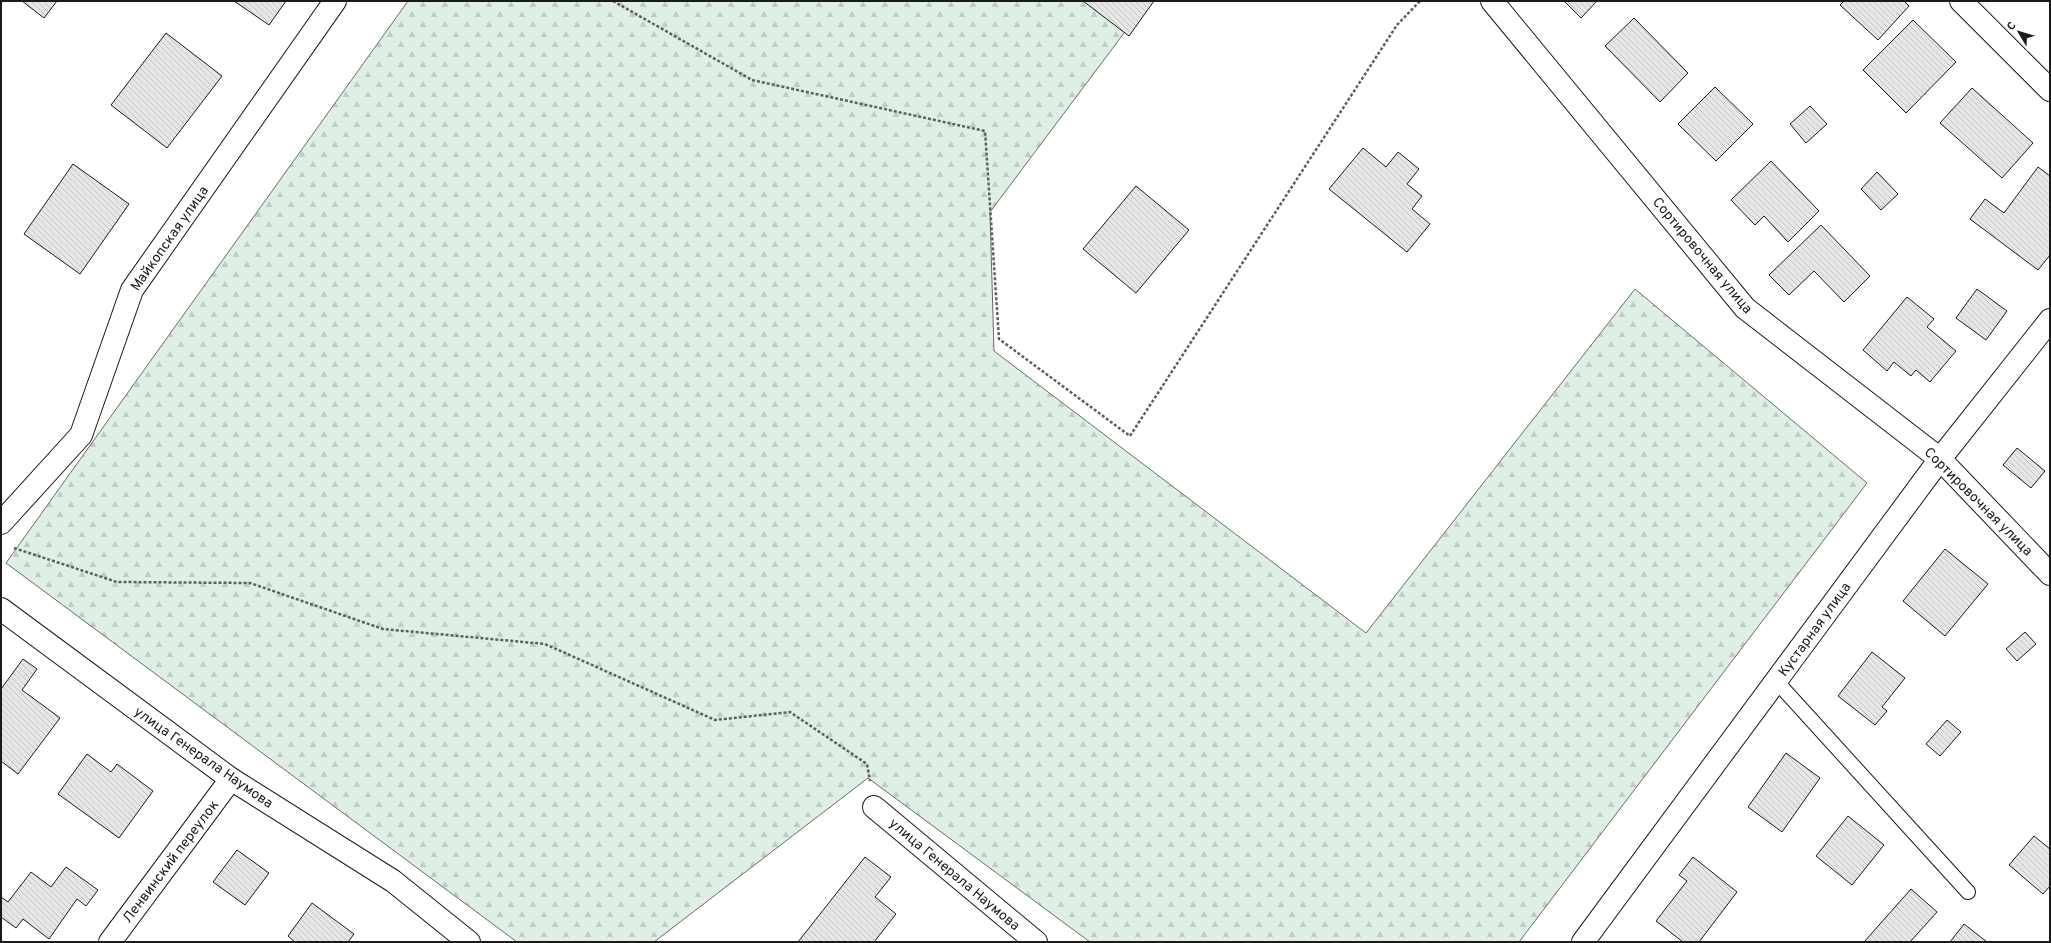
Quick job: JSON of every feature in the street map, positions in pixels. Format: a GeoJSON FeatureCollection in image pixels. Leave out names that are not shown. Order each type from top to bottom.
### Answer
{"type":"FeatureCollection","features":[{"type":"Feature","properties":{"kind":"street","name":"Майкопская улица"},"geometry":{"type":"LineString","coordinates":[[1,523],[81,435],[132,290],[335,1]]}},
{"type":"Feature","properties":{"kind":"street","name":"Сортировочная улица"},"geometry":{"type":"LineString","coordinates":[[1492,1],[1745,308],[1940,458],[2050,574]]}},
{"type":"Feature","properties":{"kind":"street"},"geometry":{"type":"LineString","coordinates":[[1961,1],[2050,90]]}},
{"type":"Feature","properties":{"kind":"street","name":"Кустарная улица"},"geometry":{"type":"LineString","coordinates":[[1583,942],[1940,458],[2050,320]]}},
{"type":"Feature","properties":{"kind":"street","name":"улица Генерала Наумова"},"geometry":{"type":"LineString","coordinates":[[1,609],[231,779],[393,881],[469,942]]}},
{"type":"Feature","properties":{"kind":"street","name":"Ленвинский переулок"},"geometry":{"type":"LineString","coordinates":[[110,942],[231,779]]}},
{"type":"Feature","properties":{"kind":"street","name":"улица Генерала Наумова"},"geometry":{"type":"LineString","coordinates":[[874,807],[1036,942]]}},
{"type":"Feature","properties":{"kind":"lane"},"geometry":{"type":"LineString","coordinates":[[1776,681],[1968,892]]}},
{"type":"Feature","properties":{"kind":"path"},"geometry":{"type":"LineString","coordinates":[[613,1],[752,80],[985,131],[999,339],[1130,436],[1397,25],[1420,1]]}},
{"type":"Feature","properties":{"kind":"path"},"geometry":{"type":"LineString","coordinates":[[8,546],[117,582],[250,583],[383,628],[545,644],[715,720],[790,712],[867,764],[874,807]]}},
{"type":"Feature","properties":{"kind":"green space"},"geometry":{"type":"Polygon","coordinates":[[[408,1],[1148,1],[990,212],[994,351],[1366,633],[1635,289],[1867,483],[1519,942],[1090,942],[868,778],[654,942],[517,942],[6,563],[408,1]]]}},
{"type":"Feature","properties":{"kind":"building"},"geometry":{"type":"Polygon","coordinates":[[[22,1],[57,1],[44,18],[22,1]]]}},
{"type":"Feature","properties":{"kind":"building"},"geometry":{"type":"Polygon","coordinates":[[[234,1],[286,1],[269,25],[234,1]]]}},
{"type":"Feature","properties":{"kind":"building"},"geometry":{"type":"Polygon","coordinates":[[[1083,1],[1154,1],[1129,36],[1083,1]]]}},
{"type":"Feature","properties":{"kind":"building"},"geometry":{"type":"Polygon","coordinates":[[[1564,1],[1597,1],[1581,18],[1564,1]]]}},
{"type":"Feature","properties":{"kind":"building"},"geometry":{"type":"Polygon","coordinates":[[[1844,1],[1904,1],[1909,6],[1878,40],[1840,5],[1844,1]]]}},
{"type":"Feature","properties":{"kind":"building"},"geometry":{"type":"Polygon","coordinates":[[[1634,18],[1688,73],[1660,102],[1605,46],[1634,18]]]}},
{"type":"Feature","properties":{"kind":"building"},"geometry":{"type":"Polygon","coordinates":[[[1913,20],[1956,62],[1906,113],[1863,70],[1913,20]]]}},
{"type":"Feature","properties":{"kind":"building"},"geometry":{"type":"Polygon","coordinates":[[[166,33],[222,76],[167,148],[111,105],[166,33]]]}},
{"type":"Feature","properties":{"kind":"building"},"geometry":{"type":"Polygon","coordinates":[[[1715,87],[1753,124],[1716,161],[1678,124],[1715,87]]]}},
{"type":"Feature","properties":{"kind":"building"},"geometry":{"type":"Polygon","coordinates":[[[1972,88],[2033,143],[2002,178],[1940,123],[1972,88]]]}},
{"type":"Feature","properties":{"kind":"building"},"geometry":{"type":"Polygon","coordinates":[[[1810,106],[1827,124],[1806,143],[1790,124],[1810,106]]]}},
{"type":"Feature","properties":{"kind":"building"},"geometry":{"type":"Polygon","coordinates":[[[1363,148],[1386,167],[1398,152],[1419,169],[1407,184],[1422,196],[1412,209],[1430,224],[1407,252],[1329,189],[1363,148]]]}},
{"type":"Feature","properties":{"kind":"building"},"geometry":{"type":"Polygon","coordinates":[[[1771,161],[1819,211],[1788,242],[1764,216],[1755,225],[1731,200],[1771,161]]]}},
{"type":"Feature","properties":{"kind":"building"},"geometry":{"type":"Polygon","coordinates":[[[73,164],[129,204],[80,274],[24,234],[73,164]]]}},
{"type":"Feature","properties":{"kind":"building"},"geometry":{"type":"Polygon","coordinates":[[[2038,167],[2050,176],[2050,255],[2038,270],[1970,219],[1985,199],[2004,213],[2038,167]]]}},
{"type":"Feature","properties":{"kind":"building"},"geometry":{"type":"Polygon","coordinates":[[[1877,172],[1898,194],[1881,210],[1861,189],[1877,172]]]}},
{"type":"Feature","properties":{"kind":"building"},"geometry":{"type":"Polygon","coordinates":[[[1136,186],[1189,230],[1136,293],[1083,249],[1136,186]]]}},
{"type":"Feature","properties":{"kind":"building"},"geometry":{"type":"Polygon","coordinates":[[[1821,225],[1870,276],[1844,302],[1814,271],[1789,295],[1769,275],[1821,225]]]}},
{"type":"Feature","properties":{"kind":"building"},"geometry":{"type":"Polygon","coordinates":[[[1977,289],[2007,311],[1986,340],[1956,318],[1977,289]]]}},
{"type":"Feature","properties":{"kind":"building"},"geometry":{"type":"Polygon","coordinates":[[[1907,297],[1934,319],[1927,327],[1956,351],[1930,382],[1916,370],[1911,376],[1894,362],[1887,371],[1863,350],[1907,297]]]}},
{"type":"Feature","properties":{"kind":"building"},"geometry":{"type":"Polygon","coordinates":[[[2017,448],[2045,471],[2031,488],[2003,465],[2017,448]]]}},
{"type":"Feature","properties":{"kind":"building"},"geometry":{"type":"Polygon","coordinates":[[[1945,549],[1988,584],[1945,636],[1903,601],[1945,549]]]}},
{"type":"Feature","properties":{"kind":"building"},"geometry":{"type":"Polygon","coordinates":[[[2025,632],[2036,644],[2017,661],[2006,649],[2025,632]]]}},
{"type":"Feature","properties":{"kind":"building"},"geometry":{"type":"Polygon","coordinates":[[[1872,652],[1905,678],[1882,707],[1887,711],[1875,725],[1838,696],[1872,652]]]}},
{"type":"Feature","properties":{"kind":"building"},"geometry":{"type":"Polygon","coordinates":[[[23,659],[37,669],[22,690],[60,718],[18,774],[1,761],[1,689],[23,659]]]}},
{"type":"Feature","properties":{"kind":"building"},"geometry":{"type":"Polygon","coordinates":[[[1947,720],[1961,732],[1940,756],[1926,744],[1947,720]]]}},
{"type":"Feature","properties":{"kind":"building"},"geometry":{"type":"Polygon","coordinates":[[[1786,753],[1820,778],[1782,832],[1748,807],[1786,753]]]}},
{"type":"Feature","properties":{"kind":"building"},"geometry":{"type":"Polygon","coordinates":[[[87,754],[111,772],[117,764],[153,791],[119,838],[58,794],[87,754]]]}},
{"type":"Feature","properties":{"kind":"building"},"geometry":{"type":"Polygon","coordinates":[[[1848,816],[1884,845],[1852,885],[1816,856],[1848,816]]]}},
{"type":"Feature","properties":{"kind":"building"},"geometry":{"type":"Polygon","coordinates":[[[2034,836],[2050,849],[2050,886],[2043,894],[2009,865],[2034,836]]]}},
{"type":"Feature","properties":{"kind":"building"},"geometry":{"type":"Polygon","coordinates":[[[237,850],[269,873],[245,905],[213,882],[237,850]]]}},
{"type":"Feature","properties":{"kind":"building"},"geometry":{"type":"Polygon","coordinates":[[[865,857],[891,877],[875,897],[896,914],[874,942],[798,942],[865,857]]]}},
{"type":"Feature","properties":{"kind":"building"},"geometry":{"type":"Polygon","coordinates":[[[1693,857],[1737,892],[1699,942],[1683,942],[1656,921],[1687,881],[1679,875],[1693,857]]]}},
{"type":"Feature","properties":{"kind":"building"},"geometry":{"type":"Polygon","coordinates":[[[66,867],[98,890],[86,906],[77,899],[49,939],[23,919],[16,928],[1,917],[1,897],[8,902],[31,872],[51,887],[66,867]]]}},
{"type":"Feature","properties":{"kind":"building"},"geometry":{"type":"Polygon","coordinates":[[[1911,889],[1937,912],[1910,942],[1864,942],[1911,889]]]}},
{"type":"Feature","properties":{"kind":"building"},"geometry":{"type":"Polygon","coordinates":[[[312,903],[354,934],[348,942],[295,942],[288,936],[312,903]]]}},
{"type":"Feature","properties":{"kind":"building"},"geometry":{"type":"Polygon","coordinates":[[[1964,924],[1987,942],[1950,942],[1964,924]]]}}]}
